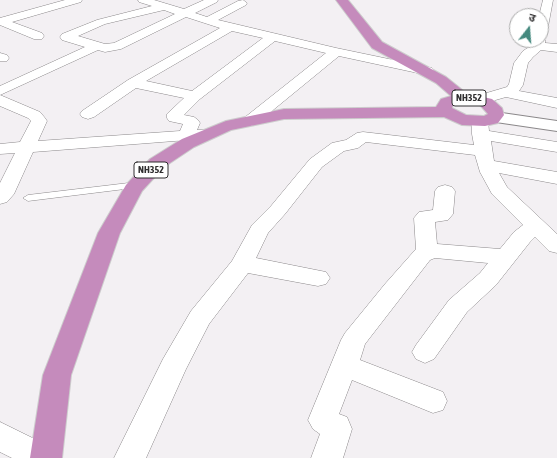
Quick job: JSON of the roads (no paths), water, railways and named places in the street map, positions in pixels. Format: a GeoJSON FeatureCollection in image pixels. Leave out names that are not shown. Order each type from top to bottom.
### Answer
{"type":"FeatureCollection","features":[{"type":"Feature","properties":{"kind":"highway","name":"NH352"},"geometry":{"type":"LineString","coordinates":[[46,458],[57,375],[109,233],[137,185],[157,163],[188,143],[226,126],[284,114],[454,105],[478,100],[490,104],[496,111],[485,138],[462,120],[454,105],[441,80],[377,45],[342,0]]}},
{"type":"Feature","properties":{"kind":"street"},"geometry":{"type":"LineString","coordinates":[[48,0],[78,13]]}},
{"type":"Feature","properties":{"kind":"street"},"geometry":{"type":"LineString","coordinates":[[1,21],[77,0]]}},
{"type":"Feature","properties":{"kind":"street"},"geometry":{"type":"LineString","coordinates":[[143,0],[182,14],[230,27],[427,72]]}},
{"type":"Feature","properties":{"kind":"street"},"geometry":{"type":"LineString","coordinates":[[163,7],[101,22],[66,37],[105,48],[113,47],[213,0]]}},
{"type":"Feature","properties":{"kind":"street"},"geometry":{"type":"LineString","coordinates":[[534,0],[548,1]]}},
{"type":"Feature","properties":{"kind":"street"},"geometry":{"type":"LineString","coordinates":[[207,21],[242,3]]}},
{"type":"Feature","properties":{"kind":"street"},"geometry":{"type":"LineString","coordinates":[[1,21],[38,36]]}},
{"type":"Feature","properties":{"kind":"street"},"geometry":{"type":"LineString","coordinates":[[88,114],[133,83],[230,27]]}},
{"type":"Feature","properties":{"kind":"street"},"geometry":{"type":"LineString","coordinates":[[186,136],[192,123],[188,120],[175,118],[174,116],[195,96],[272,37]]}},
{"type":"Feature","properties":{"kind":"street"},"geometry":{"type":"LineString","coordinates":[[0,91],[97,46]]}},
{"type":"Feature","properties":{"kind":"street"},"geometry":{"type":"LineString","coordinates":[[478,100],[512,90],[516,85],[521,63],[534,48]]}},
{"type":"Feature","properties":{"kind":"street"},"geometry":{"type":"LineString","coordinates":[[250,121],[336,52]]}},
{"type":"Feature","properties":{"kind":"street"},"geometry":{"type":"LineString","coordinates":[[133,83],[195,96]]}},
{"type":"Feature","properties":{"kind":"street"},"geometry":{"type":"LineString","coordinates":[[506,93],[557,103]]}},
{"type":"Feature","properties":{"kind":"street"},"geometry":{"type":"LineString","coordinates":[[0,100],[38,118],[38,126],[26,147],[4,194],[0,198]]}},
{"type":"Feature","properties":{"kind":"street"},"geometry":{"type":"LineString","coordinates":[[485,138],[557,126]]}},
{"type":"Feature","properties":{"kind":"street"},"geometry":{"type":"LineString","coordinates":[[0,148],[207,134]]}},
{"type":"Feature","properties":{"kind":"street"},"geometry":{"type":"LineString","coordinates":[[130,458],[173,367],[200,318],[242,264],[259,230],[267,220],[278,210],[311,168],[338,147],[352,144],[361,138],[368,137],[485,138],[557,147]]}},
{"type":"Feature","properties":{"kind":"street"},"geometry":{"type":"LineString","coordinates":[[485,138],[557,178]]}},
{"type":"Feature","properties":{"kind":"street"},"geometry":{"type":"LineString","coordinates":[[485,138],[499,190],[557,246]]}},
{"type":"Feature","properties":{"kind":"street"},"geometry":{"type":"LineString","coordinates":[[427,252],[424,218],[426,216],[441,216],[443,214],[445,191]]}},
{"type":"Feature","properties":{"kind":"street"},"geometry":{"type":"LineString","coordinates":[[425,352],[458,306],[488,279],[522,237],[536,226]]}},
{"type":"Feature","properties":{"kind":"street"},"geometry":{"type":"LineString","coordinates":[[327,458],[337,429],[334,425],[323,420],[354,340],[402,278],[422,255],[427,252],[434,251],[506,257]]}},
{"type":"Feature","properties":{"kind":"street"},"geometry":{"type":"LineString","coordinates":[[242,264],[318,278]]}},
{"type":"Feature","properties":{"kind":"street"},"geometry":{"type":"LineString","coordinates":[[344,365],[433,401]]}},
{"type":"Feature","properties":{"kind":"street"},"geometry":{"type":"LineString","coordinates":[[0,436],[42,458]]}},
{"type":"Feature","properties":{"kind":"lane"},"geometry":{"type":"LineString","coordinates":[[28,198],[137,185]]}}]}
